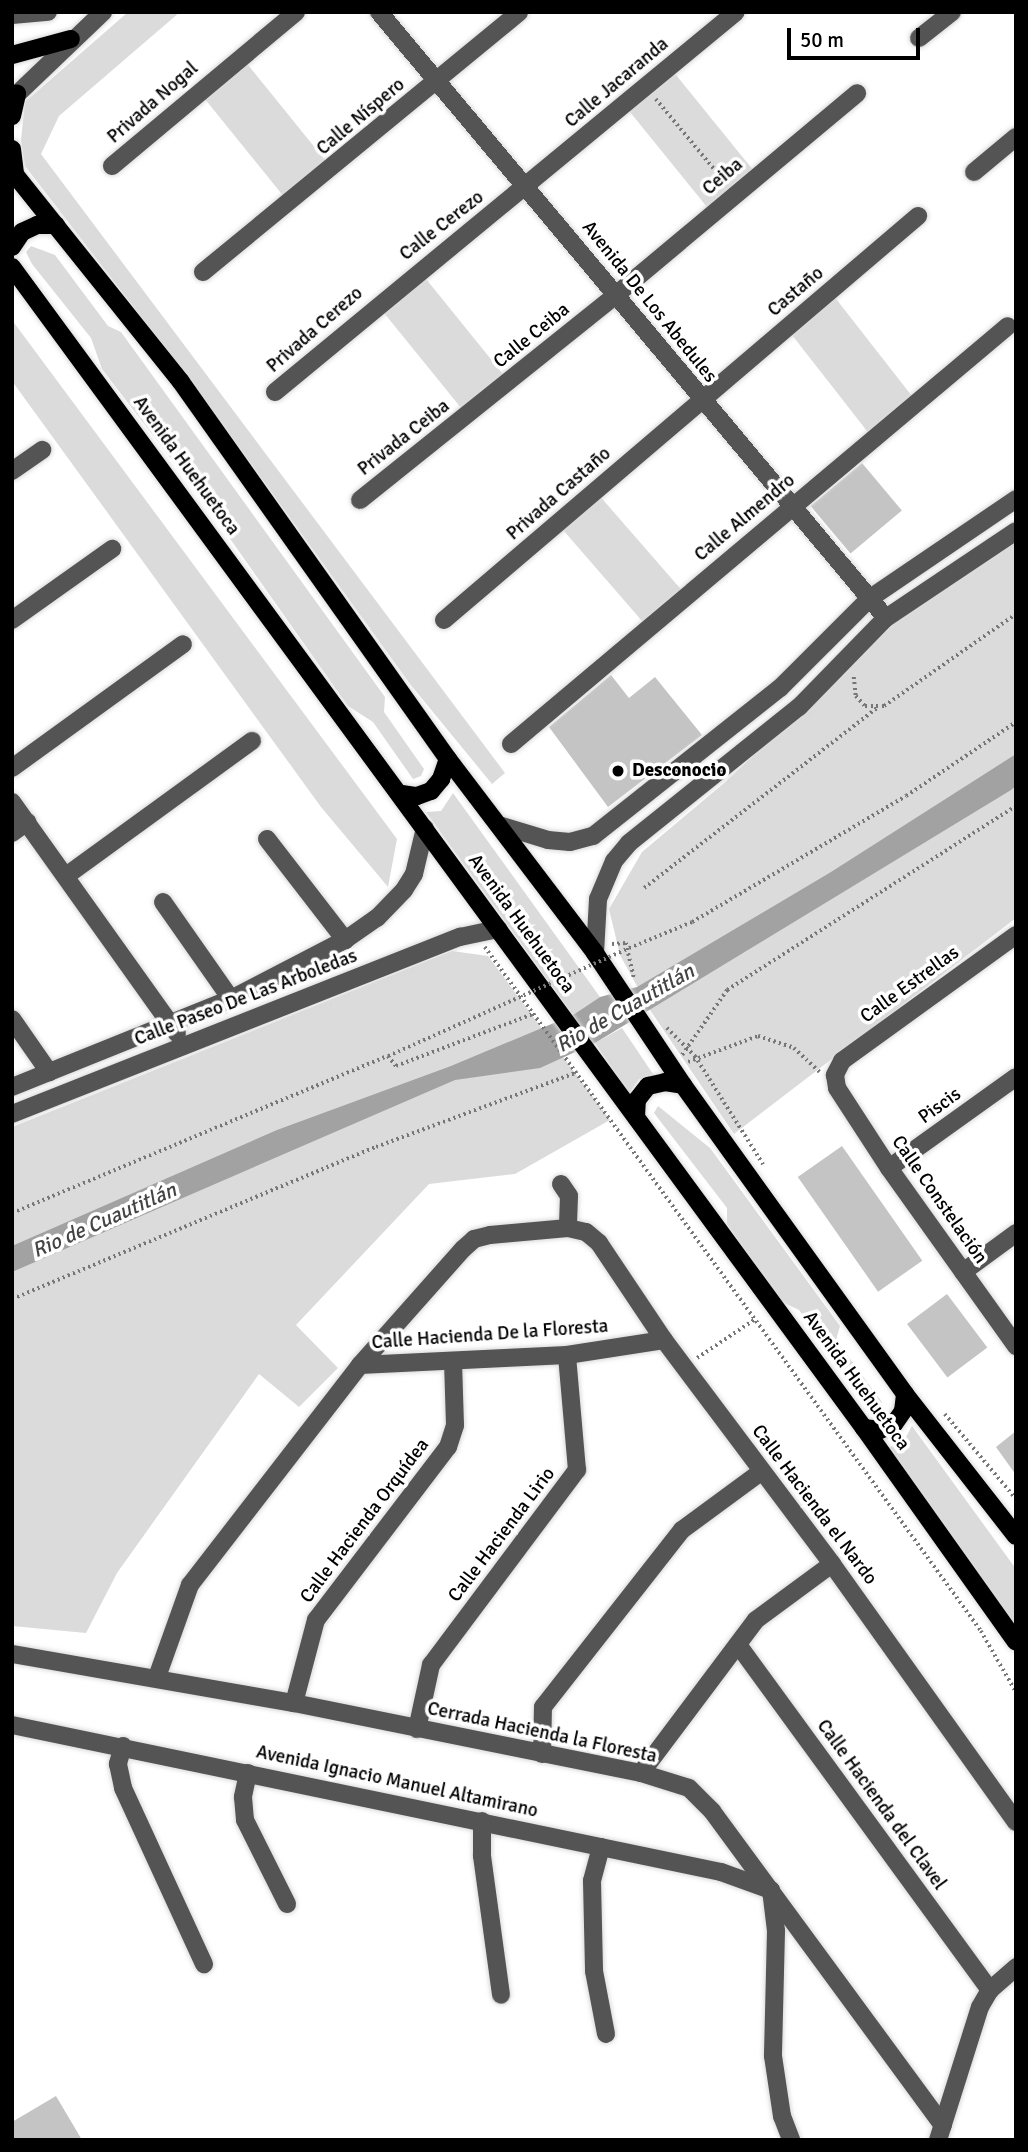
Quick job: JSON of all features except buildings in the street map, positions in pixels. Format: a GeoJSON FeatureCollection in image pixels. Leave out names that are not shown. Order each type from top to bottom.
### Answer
{"type":"FeatureCollection","features":[{"type":"Feature","properties":{"kind":"main road"},"geometry":{"type":"LineString","coordinates":[[12,55],[71,39]]}},
{"type":"Feature","properties":{"kind":"main road"},"geometry":{"type":"LineString","coordinates":[[12,116],[15,96]]}},
{"type":"Feature","properties":{"kind":"main road"},"geometry":{"type":"LineString","coordinates":[[12,149],[13,172]]}},
{"type":"Feature","properties":{"kind":"main road","name":"Avenida Huehuetoca"},"geometry":{"type":"LineString","coordinates":[[13,172],[181,382],[448,758],[594,953],[625,980],[651,1019],[677,1075],[905,1394],[1008,1515],[1016,1536]]}},
{"type":"Feature","properties":{"kind":"main road"},"geometry":{"type":"LineString","coordinates":[[12,247],[22,232],[37,225],[57,225]]}},
{"type":"Feature","properties":{"kind":"main road","name":"Avenida Huehuetoca"},"geometry":{"type":"LineString","coordinates":[[12,267],[402,794],[864,1428],[1016,1643]]}},
{"type":"Feature","properties":{"kind":"main road"},"geometry":{"type":"LineString","coordinates":[[402,794],[417,796],[431,791],[441,779],[448,758]]}},
{"type":"Feature","properties":{"kind":"main road"},"geometry":{"type":"LineString","coordinates":[[636,1117],[637,1100],[648,1086],[665,1082],[677,1075]]}},
{"type":"Feature","properties":{"kind":"main road"},"geometry":{"type":"LineString","coordinates":[[864,1428],[880,1430],[894,1424],[902,1411],[905,1394]]}},
{"type":"Feature","properties":{"kind":"street"},"geometry":{"type":"LineString","coordinates":[[12,15],[48,12]]}},
{"type":"Feature","properties":{"kind":"street"},"geometry":{"type":"LineString","coordinates":[[15,96],[71,39],[103,12]]}},
{"type":"Feature","properties":{"kind":"street","name":"Privada Nogal"},"geometry":{"type":"LineString","coordinates":[[112,166],[296,12]]}},
{"type":"Feature","properties":{"kind":"street","name":"Avenida De Los Abedules"},"geometry":{"type":"LineString","coordinates":[[379,12],[617,294],[701,401],[886,618]]}},
{"type":"Feature","properties":{"kind":"street","name":"Calle Níspero"},"geometry":{"type":"LineString","coordinates":[[202,272],[313,186],[519,12]]}},
{"type":"Feature","properties":{"kind":"street","name":"Calle Jacaranda"},"geometry":{"type":"LineString","coordinates":[[526,186],[736,12]]}},
{"type":"Feature","properties":{"kind":"street"},"geometry":{"type":"LineString","coordinates":[[919,38],[952,12]]}},
{"type":"Feature","properties":{"kind":"street","name":"Ceiba"},"geometry":{"type":"LineString","coordinates":[[617,294],[856,93]]}},
{"type":"Feature","properties":{"kind":"street"},"geometry":{"type":"LineString","coordinates":[[974,172],[1016,137]]}},
{"type":"Feature","properties":{"kind":"street","name":"Calle Cerezo"},"geometry":{"type":"LineString","coordinates":[[383,299],[526,186]]}},
{"type":"Feature","properties":{"kind":"street","name":"Castaño"},"geometry":{"type":"LineString","coordinates":[[701,401],[918,216]]}},
{"type":"Feature","properties":{"kind":"street","name":"Calle Ceiba"},"geometry":{"type":"LineString","coordinates":[[474,410],[617,294]]}},
{"type":"Feature","properties":{"kind":"street","name":"Privada Cerezo"},"geometry":{"type":"LineString","coordinates":[[275,392],[383,299]]}},
{"type":"Feature","properties":{"kind":"street","name":"Calle Almendro"},"geometry":{"type":"LineString","coordinates":[[511,744],[1008,326]]}},
{"type":"Feature","properties":{"kind":"street","name":"Privada Castaño"},"geometry":{"type":"LineString","coordinates":[[444,620],[701,401]]}},
{"type":"Feature","properties":{"kind":"street","name":"Privada Ceiba"},"geometry":{"type":"LineString","coordinates":[[360,500],[474,410]]}},
{"type":"Feature","properties":{"kind":"street"},"geometry":{"type":"LineString","coordinates":[[12,471],[42,450]]}},
{"type":"Feature","properties":{"kind":"street"},"geometry":{"type":"LineString","coordinates":[[499,825],[548,840],[570,842],[593,836],[780,688],[869,599],[1016,499]]}},
{"type":"Feature","properties":{"kind":"street"},"geometry":{"type":"LineString","coordinates":[[594,953],[598,899],[623,850],[799,707],[886,618],[1016,531]]}},
{"type":"Feature","properties":{"kind":"street"},"geometry":{"type":"LineString","coordinates":[[12,620],[112,549]]}},
{"type":"Feature","properties":{"kind":"street"},"geometry":{"type":"LineString","coordinates":[[12,768],[183,645]]}},
{"type":"Feature","properties":{"kind":"street"},"geometry":{"type":"LineString","coordinates":[[780,688],[799,707]]}},
{"type":"Feature","properties":{"kind":"street"},"geometry":{"type":"LineString","coordinates":[[66,876],[252,741]]}},
{"type":"Feature","properties":{"kind":"street"},"geometry":{"type":"LineString","coordinates":[[12,802],[185,1043]]}},
{"type":"Feature","properties":{"kind":"street"},"geometry":{"type":"LineString","coordinates":[[12,834],[27,822]]}},
{"type":"Feature","properties":{"kind":"street","name":"Calle Paseo De Las Arboledas"},"geometry":{"type":"LineString","coordinates":[[12,1087],[231,999],[345,940],[377,918],[404,890],[414,874],[425,828]]}},
{"type":"Feature","properties":{"kind":"street"},"geometry":{"type":"LineString","coordinates":[[267,839],[345,940]]}},
{"type":"Feature","properties":{"kind":"street"},"geometry":{"type":"LineString","coordinates":[[163,902],[231,999]]}},
{"type":"Feature","properties":{"kind":"street","name":"Calle Paseo De Las Arboledas"},"geometry":{"type":"LineString","coordinates":[[12,1114],[185,1043],[476,934],[498,929]]}},
{"type":"Feature","properties":{"kind":"street","name":"Calle Estrellas"},"geometry":{"type":"LineString","coordinates":[[836,1081],[842,1061],[1016,935]]}},
{"type":"Feature","properties":{"kind":"street"},"geometry":{"type":"LineString","coordinates":[[12,1019],[49,1072]]}},
{"type":"Feature","properties":{"kind":"street","name":"Piscis"},"geometry":{"type":"LineString","coordinates":[[889,1168],[1016,1077]]}},
{"type":"Feature","properties":{"kind":"street","name":"Calle Constelación"},"geometry":{"type":"LineString","coordinates":[[836,1081],[889,1168],[1016,1346]]}},
{"type":"Feature","properties":{"kind":"street"},"geometry":{"type":"LineString","coordinates":[[157,1677],[190,1585],[360,1365],[474,1239],[568,1228],[569,1196],[561,1184]]}},
{"type":"Feature","properties":{"kind":"street","name":"Calle Hacienda el Nardo"},"geometry":{"type":"LineString","coordinates":[[568,1228],[586,1232],[599,1243],[664,1340],[832,1564],[1016,1822]]}},
{"type":"Feature","properties":{"kind":"street"},"geometry":{"type":"LineString","coordinates":[[963,1272],[1016,1233]]}},
{"type":"Feature","properties":{"kind":"street","name":"Calle Hacienda De la Floresta"},"geometry":{"type":"LineString","coordinates":[[360,1365],[567,1355],[664,1340]]}},
{"type":"Feature","properties":{"kind":"street","name":"Calle Hacienda Lirio"},"geometry":{"type":"LineString","coordinates":[[417,1729],[431,1665],[577,1469],[567,1355]]}},
{"type":"Feature","properties":{"kind":"street","name":"Calle Hacienda Orquídea"},"geometry":{"type":"LineString","coordinates":[[294,1703],[316,1620],[448,1447],[455,1425],[453,1362]]}},
{"type":"Feature","properties":{"kind":"street"},"geometry":{"type":"LineString","coordinates":[[541,1754],[543,1707],[682,1530],[762,1471]]}},
{"type":"Feature","properties":{"kind":"street"},"geometry":{"type":"LineString","coordinates":[[641,1773],[756,1620],[832,1564]]}},
{"type":"Feature","properties":{"kind":"street","name":"Calle Hacienda del Clavel"},"geometry":{"type":"LineString","coordinates":[[739,1646],[990,1990]]}},
{"type":"Feature","properties":{"kind":"street","name":"Cerrada Hacienda la Floresta"},"geometry":{"type":"LineString","coordinates":[[12,1654],[157,1677],[294,1703],[641,1773],[690,1788],[712,1811],[771,1890],[941,2132]]}},
{"type":"Feature","properties":{"kind":"street","name":"Avenida Ignacio Manuel Altamirano"},"geometry":{"type":"LineString","coordinates":[[12,1725],[721,1872],[771,1890]]}},
{"type":"Feature","properties":{"kind":"street"},"geometry":{"type":"LineString","coordinates":[[123,1746],[118,1764],[123,1788],[204,1964]]}},
{"type":"Feature","properties":{"kind":"street"},"geometry":{"type":"LineString","coordinates":[[248,1773],[243,1797],[245,1820],[287,1904]]}},
{"type":"Feature","properties":{"kind":"street"},"geometry":{"type":"LineString","coordinates":[[482,1821],[482,1856],[501,1995]]}},
{"type":"Feature","properties":{"kind":"street"},"geometry":{"type":"LineString","coordinates":[[601,1847],[592,1881],[594,1971],[606,2034]]}},
{"type":"Feature","properties":{"kind":"street"},"geometry":{"type":"LineString","coordinates":[[771,1890],[776,1931],[773,2056],[782,2116],[791,2140]]}},
{"type":"Feature","properties":{"kind":"street"},"geometry":{"type":"LineString","coordinates":[[941,2132],[990,1990],[1016,1967]]}},
{"type":"Feature","properties":{"kind":"path"},"geometry":{"type":"LineString","coordinates":[[646,86],[735,195]]}},
{"type":"Feature","properties":{"kind":"path"},"geometry":{"type":"LineString","coordinates":[[644,888],[877,708],[1016,614]]}},
{"type":"Feature","properties":{"kind":"path"},"geometry":{"type":"LineString","coordinates":[[855,675],[852,684],[856,696],[865,706],[877,708]]}},
{"type":"Feature","properties":{"kind":"path"},"geometry":{"type":"LineString","coordinates":[[12,1213],[388,1056],[692,922],[906,796],[1016,722]]}},
{"type":"Feature","properties":{"kind":"path"},"geometry":{"type":"LineString","coordinates":[[677,1075],[688,1047],[727,990],[1016,806]]}},
{"type":"Feature","properties":{"kind":"path"},"geometry":{"type":"LineString","coordinates":[[476,934],[981,1631],[1016,1692]]}},
{"type":"Feature","properties":{"kind":"path"},"geometry":{"type":"LineString","coordinates":[[625,980],[629,948]]}},
{"type":"Feature","properties":{"kind":"path"},"geometry":{"type":"LineString","coordinates":[[388,1056],[396,1066],[555,1006]]}},
{"type":"Feature","properties":{"kind":"path"},"geometry":{"type":"LineString","coordinates":[[651,1019],[688,1047],[695,1056],[771,1175]]}},
{"type":"Feature","properties":{"kind":"path"},"geometry":{"type":"LineString","coordinates":[[677,1075],[695,1056],[758,1036],[778,1040],[836,1081]]}},
{"type":"Feature","properties":{"kind":"path"},"geometry":{"type":"LineString","coordinates":[[12,1299],[376,1147],[577,1073],[595,1061]]}},
{"type":"Feature","properties":{"kind":"path"},"geometry":{"type":"LineString","coordinates":[[684,1366],[754,1320]]}},
{"type":"Feature","properties":{"kind":"path"},"geometry":{"type":"LineString","coordinates":[[939,1407],[1016,1499]]}},
{"type":"Feature","properties":{"kind":"shaded area"},"geometry":{"type":"Polygon","coordinates":[[[128,12],[180,12],[59,116],[41,154],[505,773],[492,784],[410,684],[200,393],[25,166],[21,140],[25,102],[128,12]]]}},
{"type":"Feature","properties":{"kind":"shaded area"},"geometry":{"type":"Polygon","coordinates":[[[244,60],[328,164],[286,199],[201,95],[244,60]]]}},
{"type":"Feature","properties":{"kind":"shaded area"},"geometry":{"type":"Polygon","coordinates":[[[672,70],[755,173],[709,210],[626,107],[672,70]]]}},
{"type":"Feature","properties":{"kind":"shaded area"},"geometry":{"type":"Polygon","coordinates":[[[31,246],[55,255],[108,326],[121,332],[385,697],[384,712],[424,769],[421,776],[413,779],[373,722],[348,706],[207,506],[102,369],[91,338],[32,264],[26,252],[31,246]]]}},
{"type":"Feature","properties":{"kind":"shaded area"},"geometry":{"type":"Polygon","coordinates":[[[422,274],[506,378],[464,412],[380,308],[422,274]]]}},
{"type":"Feature","properties":{"kind":"shaded area"},"geometry":{"type":"Polygon","coordinates":[[[833,295],[914,398],[869,433],[788,330],[833,295]]]}},
{"type":"Feature","properties":{"kind":"shaded area"},"geometry":{"type":"Polygon","coordinates":[[[12,320],[397,839],[388,887],[321,807],[12,381],[12,320]]]}},
{"type":"Feature","properties":{"kind":"shaded area"},"geometry":{"type":"Polygon","coordinates":[[[598,494],[682,591],[644,623],[560,527],[598,494]]]}},
{"type":"Feature","properties":{"kind":"shaded area"},"geometry":{"type":"Polygon","coordinates":[[[1016,541],[1016,918],[734,1134],[650,1010],[620,955],[609,909],[642,852],[723,784],[909,610],[1016,541]]]}},
{"type":"Feature","properties":{"kind":"shaded area"},"geometry":{"type":"Polygon","coordinates":[[[453,793],[600,997],[573,1015],[426,812],[441,811],[453,793]]]}},
{"type":"Feature","properties":{"kind":"shaded area"},"geometry":{"type":"Polygon","coordinates":[[[452,951],[488,956],[610,1120],[515,1174],[429,1184],[296,1325],[338,1368],[299,1407],[259,1374],[117,1573],[86,1633],[12,1626],[12,1127],[452,951]]]}},
{"type":"Feature","properties":{"kind":"shaded area"},"geometry":{"type":"Polygon","coordinates":[[[622,1028],[655,1077],[639,1079],[629,1093],[595,1043],[622,1028]]]}},
{"type":"Feature","properties":{"kind":"shaded area"},"geometry":{"type":"Polygon","coordinates":[[[658,1106],[710,1148],[840,1326],[836,1340],[882,1402],[879,1409],[872,1410],[799,1310],[780,1301],[727,1224],[727,1208],[654,1113],[658,1106]]]}},
{"type":"Feature","properties":{"kind":"shaded area"},"geometry":{"type":"Polygon","coordinates":[[[912,1426],[1016,1569],[1016,1627],[886,1447],[901,1446],[912,1426]]]}},
{"type":"Feature","properties":{"kind":"water","name":"Rio de Cuautitlán"},"geometry":{"type":"Polygon","coordinates":[[[1016,754],[1016,786],[1011,790],[595,1043],[540,1068],[455,1080],[12,1272],[12,1246],[277,1130],[451,1066],[573,1015],[600,997],[637,987],[831,872],[1016,754]]]}},
{"type":"Feature","properties":{"kind":"place","name":"Desconocio"},"geometry":{"type":"Point","coordinates":[618,771]}}]}
